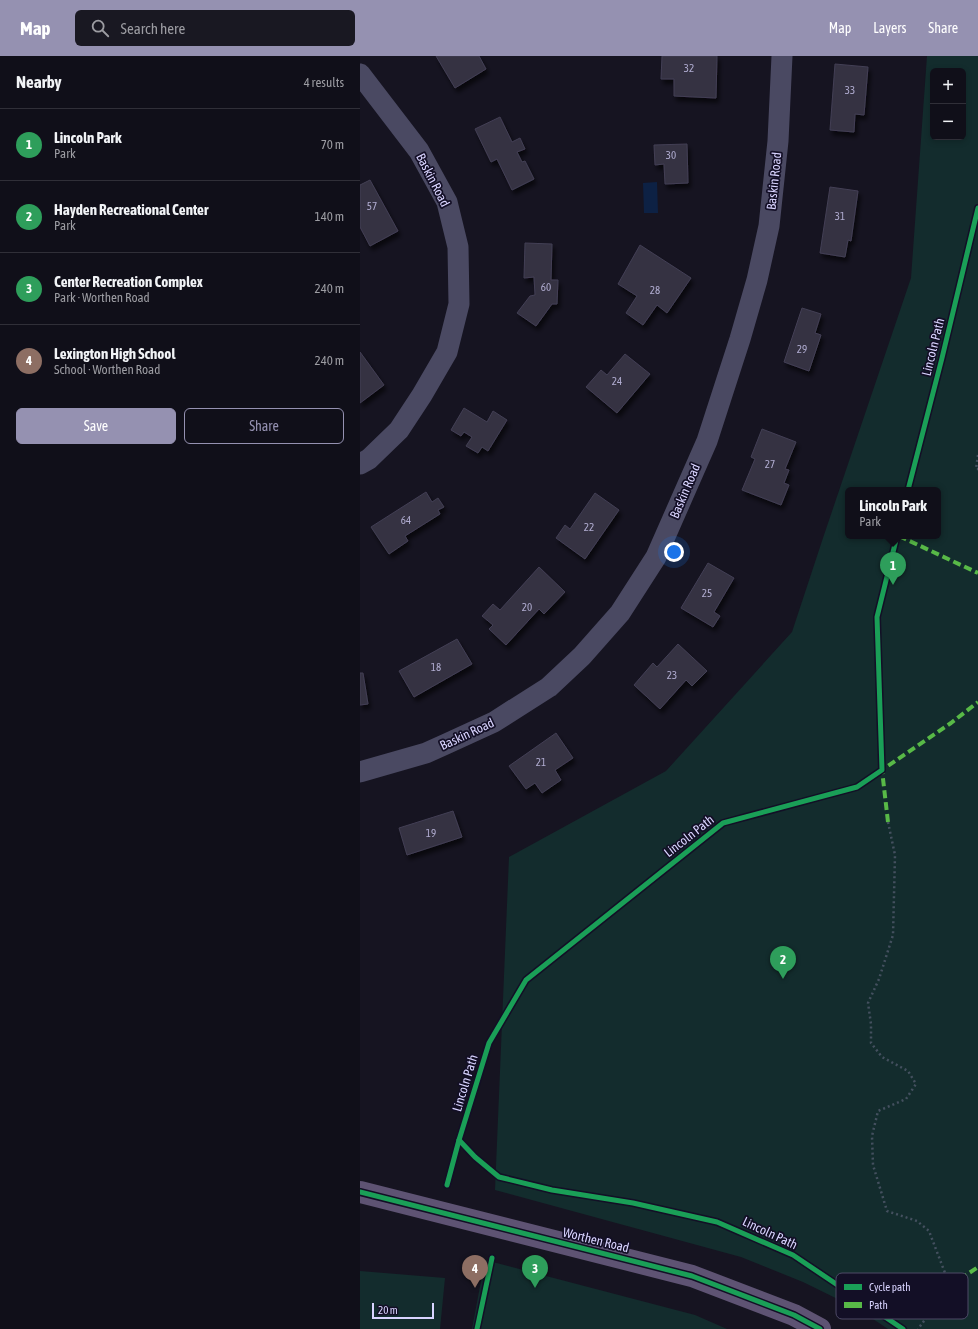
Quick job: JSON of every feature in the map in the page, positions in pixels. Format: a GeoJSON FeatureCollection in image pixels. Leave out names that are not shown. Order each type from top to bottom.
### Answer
{"type":"FeatureCollection","features":[{"type":"Feature","properties":{"kind":"main road","name":"Worthen Road"},"geometry":{"type":"LineString","coordinates":[[360,1192],[692,1276],[794,1315],[820,1329]]}},
{"type":"Feature","properties":{"kind":"street","name":"Baskin Road"},"geometry":{"type":"LineString","coordinates":[[360,772],[426,752],[446,744],[494,722],[549,687],[582,656],[620,613],[656,557],[707,441],[740,339],[757,280],[769,226],[778,141],[782,56]]}},
{"type":"Feature","properties":{"kind":"street","name":"Baskin Road"},"geometry":{"type":"LineString","coordinates":[[360,74],[419,151],[447,202],[458,247],[459,304],[447,352],[422,396],[399,430],[369,459],[360,464]]}},
{"type":"Feature","properties":{"kind":"path"},"geometry":{"type":"LineString","coordinates":[[978,455],[976,469],[978,469]]}},
{"type":"Feature","properties":{"kind":"path"},"geometry":{"type":"LineString","coordinates":[[888,822],[895,855],[893,936],[879,979],[868,1003],[871,1024],[871,1043],[882,1057],[908,1071],[916,1084],[906,1099],[878,1112],[872,1136],[873,1165],[887,1210],[917,1221],[929,1231],[945,1273]]}},
{"type":"Feature","properties":{"kind":"path"},"geometry":{"type":"LineString","coordinates":[[918,1329],[925,1319]]}},
{"type":"Feature","properties":{"kind":"green space"},"geometry":{"type":"Polygon","coordinates":[[[927,56],[978,56],[978,1329],[888,1329],[873,1319],[968,1319],[968,1273],[836,1273],[836,1298],[803,1282],[741,1257],[495,1190],[509,857],[666,771],[792,632],[911,278],[927,56]]]}},
{"type":"Feature","properties":{"kind":"green space"},"geometry":{"type":"Polygon","coordinates":[[[485,1260],[695,1315],[727,1329],[472,1329],[485,1260]]]}},
{"type":"Feature","properties":{"kind":"green space"},"geometry":{"type":"Polygon","coordinates":[[[360,1271],[445,1278],[440,1329],[360,1329],[360,1271]]]}},
{"type":"Feature","properties":{"kind":"water"},"geometry":{"type":"Polygon","coordinates":[[[657,182],[658,213],[644,213],[643,183],[657,182]]]}},
{"type":"Feature","properties":{"kind":"building"},"geometry":{"type":"Polygon","coordinates":[[[436,56],[479,56],[486,69],[455,88],[436,56]]]}},
{"type":"Feature","properties":{"kind":"building"},"geometry":{"type":"Polygon","coordinates":[[[662,56],[717,56],[716,98],[674,96],[674,79],[661,79],[662,56]]]}},
{"type":"Feature","properties":{"kind":"building"},"geometry":{"type":"Polygon","coordinates":[[[835,64],[868,67],[864,115],[855,114],[854,132],[830,130],[835,64]]]}},
{"type":"Feature","properties":{"kind":"building"},"geometry":{"type":"Polygon","coordinates":[[[500,117],[512,142],[520,138],[525,149],[517,152],[522,162],[525,161],[534,179],[512,190],[497,159],[491,162],[475,129],[500,117]]]}},
{"type":"Feature","properties":{"kind":"building"},"geometry":{"type":"Polygon","coordinates":[[[687,144],[688,183],[665,184],[664,164],[655,165],[654,145],[687,144]]]}},
{"type":"Feature","properties":{"kind":"building"},"geometry":{"type":"Polygon","coordinates":[[[370,180],[398,231],[370,246],[360,227],[360,185],[370,180]]]}},
{"type":"Feature","properties":{"kind":"building"},"geometry":{"type":"Polygon","coordinates":[[[830,187],[858,191],[851,241],[848,240],[845,257],[820,253],[830,187]]]}},
{"type":"Feature","properties":{"kind":"building"},"geometry":{"type":"Polygon","coordinates":[[[525,243],[552,244],[551,280],[558,280],[557,304],[552,304],[536,326],[517,313],[530,296],[535,295],[534,277],[524,278],[525,243]]]}},
{"type":"Feature","properties":{"kind":"building"},"geometry":{"type":"Polygon","coordinates":[[[640,245],[691,278],[667,313],[657,305],[643,325],[626,313],[637,296],[618,284],[640,245]]]}},
{"type":"Feature","properties":{"kind":"building"},"geometry":{"type":"Polygon","coordinates":[[[802,308],[821,314],[815,333],[821,335],[809,371],[784,362],[802,308]]]}},
{"type":"Feature","properties":{"kind":"building"},"geometry":{"type":"Polygon","coordinates":[[[360,352],[384,385],[360,403],[360,352]]]}},
{"type":"Feature","properties":{"kind":"building"},"geometry":{"type":"Polygon","coordinates":[[[625,354],[650,374],[617,413],[586,387],[601,370],[607,375],[625,354]]]}},
{"type":"Feature","properties":{"kind":"building"},"geometry":{"type":"Polygon","coordinates":[[[464,408],[487,422],[493,411],[507,420],[488,451],[482,447],[478,453],[466,446],[472,437],[464,432],[461,436],[451,430],[464,408]]]}},
{"type":"Feature","properties":{"kind":"building"},"geometry":{"type":"Polygon","coordinates":[[[762,429],[796,442],[785,469],[789,470],[784,483],[789,485],[781,505],[742,490],[755,459],[751,457],[762,429]]]}},
{"type":"Feature","properties":{"kind":"building"},"geometry":{"type":"Polygon","coordinates":[[[426,492],[432,502],[438,498],[444,507],[438,510],[440,514],[405,536],[408,541],[389,554],[371,527],[426,492]]]}},
{"type":"Feature","properties":{"kind":"building"},"geometry":{"type":"Polygon","coordinates":[[[595,493],[619,510],[585,559],[556,538],[565,525],[570,529],[595,493]]]}},
{"type":"Feature","properties":{"kind":"building"},"geometry":{"type":"Polygon","coordinates":[[[708,563],[734,578],[714,612],[720,616],[713,627],[681,608],[708,563]]]}},
{"type":"Feature","properties":{"kind":"building"},"geometry":{"type":"Polygon","coordinates":[[[539,567],[565,592],[544,614],[539,609],[506,645],[489,629],[493,625],[482,616],[493,604],[500,610],[539,567]]]}},
{"type":"Feature","properties":{"kind":"building"},"geometry":{"type":"Polygon","coordinates":[[[457,639],[472,664],[414,697],[399,671],[457,639]]]}},
{"type":"Feature","properties":{"kind":"building"},"geometry":{"type":"Polygon","coordinates":[[[678,644],[707,671],[692,686],[686,680],[660,709],[634,685],[653,663],[657,667],[678,644]]]}},
{"type":"Feature","properties":{"kind":"building"},"geometry":{"type":"Polygon","coordinates":[[[360,673],[363,673],[368,704],[360,705],[360,673]]]}},
{"type":"Feature","properties":{"kind":"building"},"geometry":{"type":"Polygon","coordinates":[[[556,733],[573,758],[555,770],[561,780],[542,793],[535,783],[526,789],[509,766],[556,733]]]}},
{"type":"Feature","properties":{"kind":"building"},"geometry":{"type":"Polygon","coordinates":[[[453,811],[462,837],[407,855],[399,828],[453,811]]]}},
{"type":"Feature","properties":{"kind":"marked path"},"geometry":{"type":"LineString","coordinates":[[905,539],[978,573]]}},
{"type":"Feature","properties":{"kind":"marked path"},"geometry":{"type":"LineString","coordinates":[[888,822],[882,770],[951,723],[978,702]]}},
{"type":"Feature","properties":{"kind":"marked path"},"geometry":{"type":"LineString","coordinates":[[968,1274],[978,1267]]}},
{"type":"Feature","properties":{"kind":"cycle path","name":"Lincoln Path"},"geometry":{"type":"LineString","coordinates":[[909,487],[978,208]]}},
{"type":"Feature","properties":{"kind":"cycle path","name":"Lincoln Path"},"geometry":{"type":"LineString","coordinates":[[447,1185],[459,1140],[489,1043],[526,980],[723,823],[857,787],[882,770],[877,617],[896,539]]}},
{"type":"Feature","properties":{"kind":"cycle path","name":"Lincoln Path"},"geometry":{"type":"LineString","coordinates":[[459,1140],[475,1157],[499,1177],[552,1190],[633,1203],[717,1222],[793,1255],[836,1284]]}},
{"type":"Feature","properties":{"kind":"cycle path"},"geometry":{"type":"LineString","coordinates":[[360,1192],[692,1276],[794,1315],[820,1329]]}},
{"type":"Feature","properties":{"kind":"cycle path"},"geometry":{"type":"LineString","coordinates":[[477,1329],[492,1258]]}},
{"type":"Feature","properties":{"kind":"cycle path","name":"Lincoln Path"},"geometry":{"type":"LineString","coordinates":[[888,1319],[903,1329]]}},
{"type":"Feature","properties":{"kind":"place","name":"Lincoln Park"},"geometry":{"type":"Point","coordinates":[893,585]}},
{"type":"Feature","properties":{"kind":"place","name":"Hayden Recreational Center"},"geometry":{"type":"Point","coordinates":[783,979]}},
{"type":"Feature","properties":{"kind":"place","name":"Lexington High School"},"geometry":{"type":"Point","coordinates":[475,1288]}},
{"type":"Feature","properties":{"kind":"place","name":"Center Recreation Complex"},"geometry":{"type":"Point","coordinates":[535,1288]}}]}
